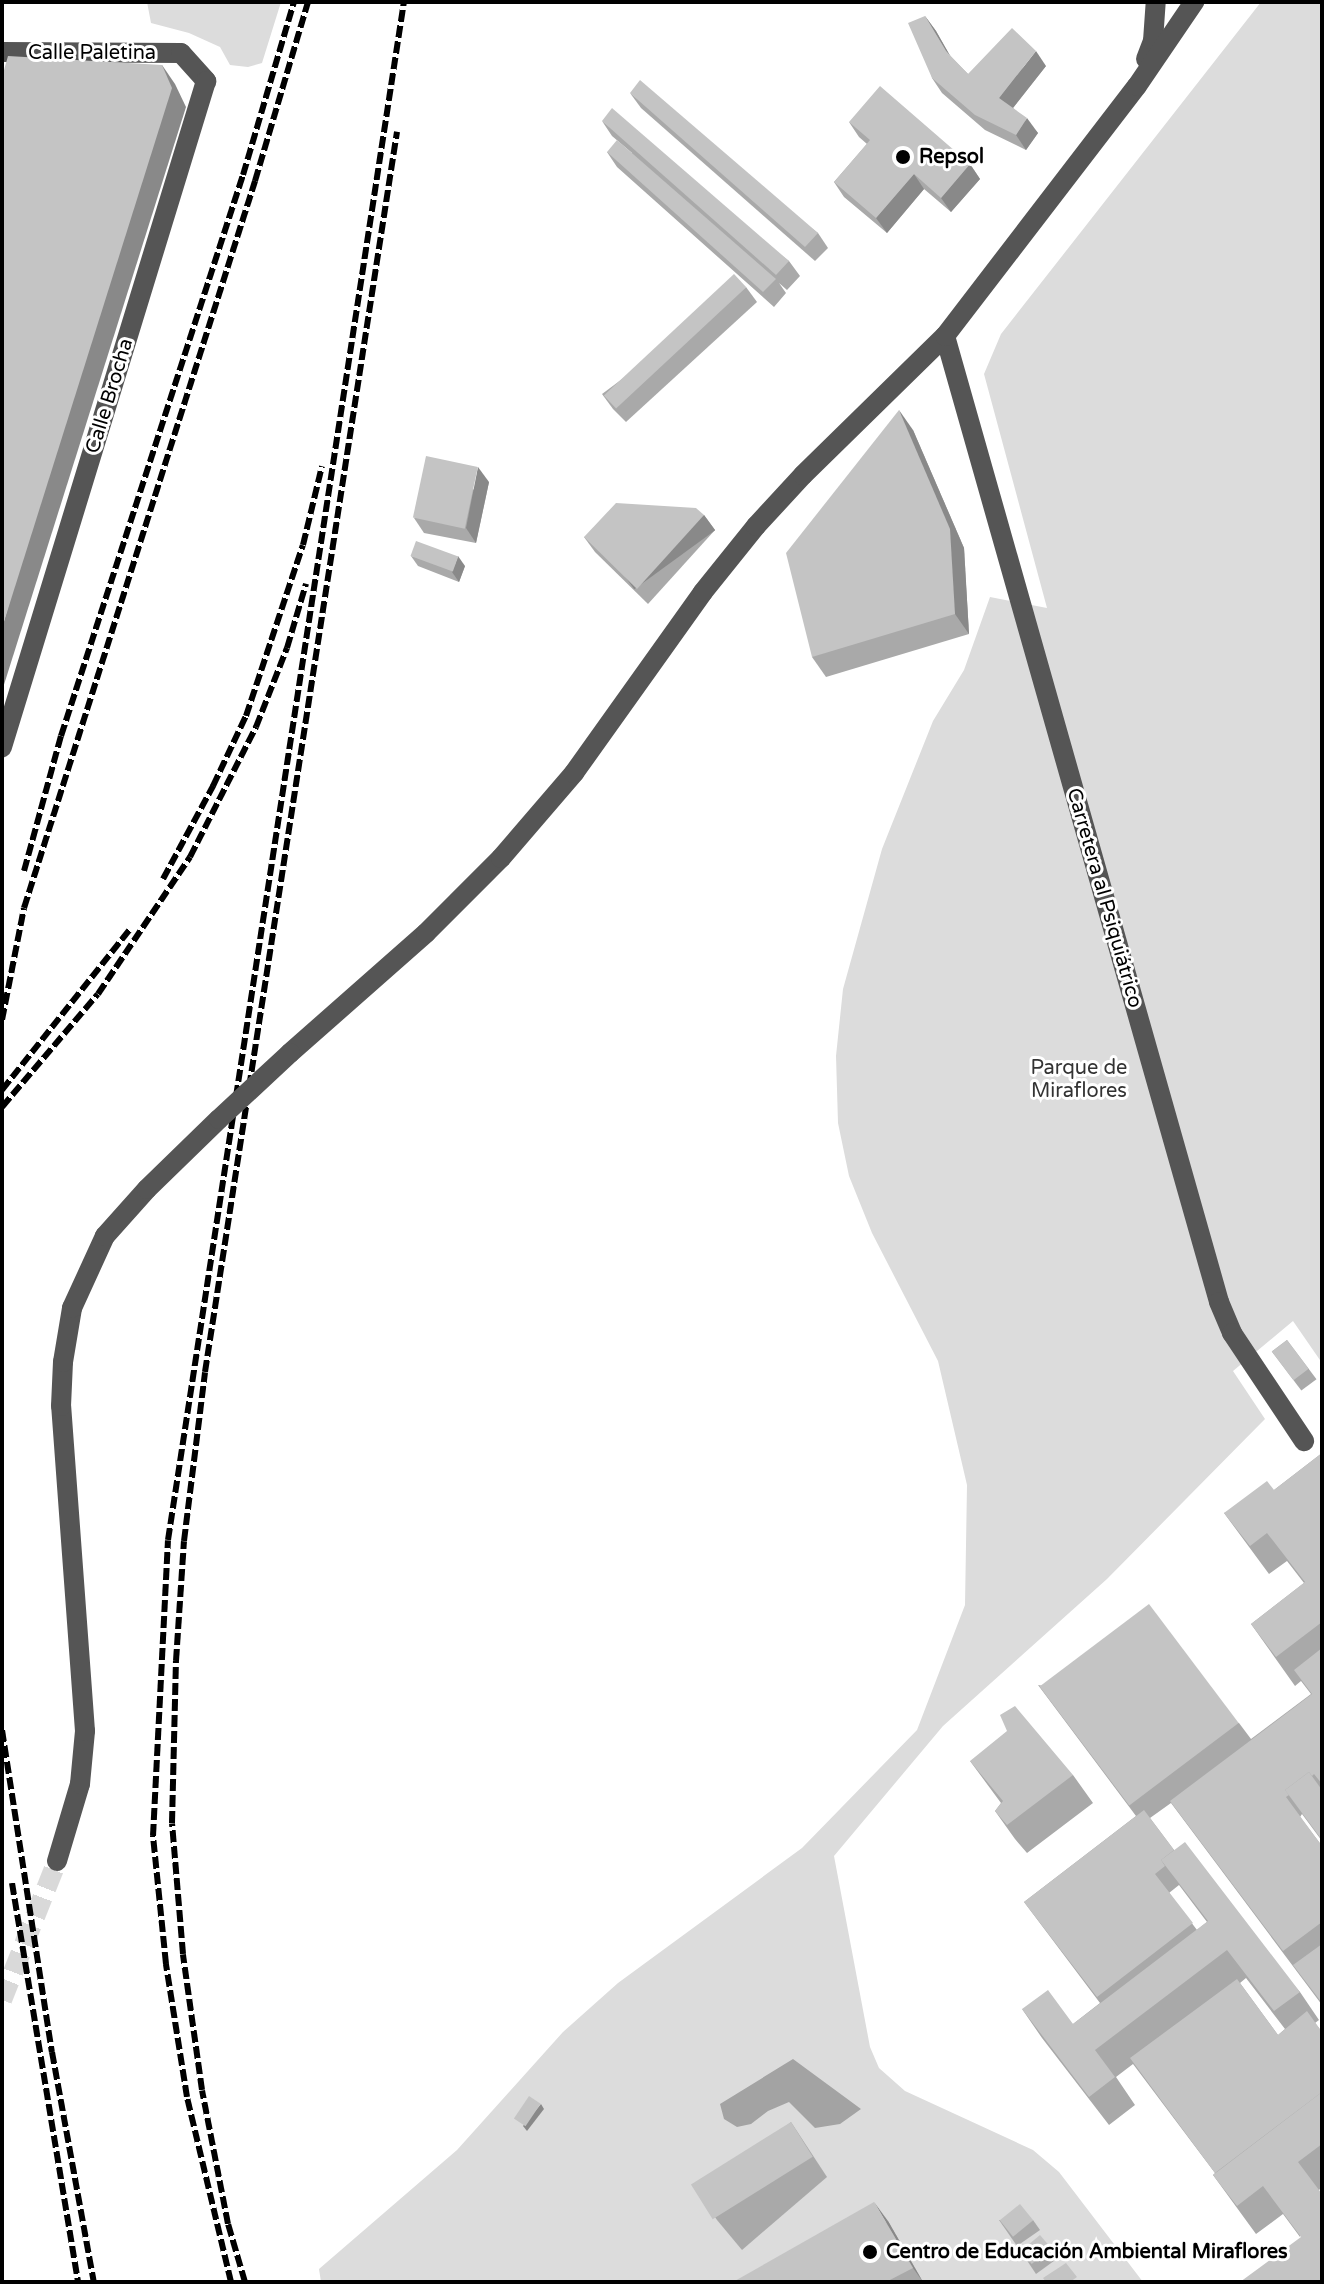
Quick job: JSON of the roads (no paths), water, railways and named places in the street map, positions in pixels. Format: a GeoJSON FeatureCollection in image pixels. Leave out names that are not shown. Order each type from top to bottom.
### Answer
{"type":"FeatureCollection","features":[{"type":"Feature","properties":{"kind":"street"},"geometry":{"type":"LineString","coordinates":[[1137,86],[1153,41],[1156,2]]}},
{"type":"Feature","properties":{"kind":"street"},"geometry":{"type":"LineString","coordinates":[[57,1861],[80,1784],[85,1731],[61,1406],[63,1362],[72,1308],[105,1236],[147,1189],[219,1119],[402,954],[501,858],[583,761],[703,592],[756,526],[803,475],[945,336],[1137,86],[1194,2]]}},
{"type":"Feature","properties":{"kind":"street","name":"Calle Paletina"},"geometry":{"type":"LineString","coordinates":[[2,52],[181,53]]}},
{"type":"Feature","properties":{"kind":"street","name":"Calle Brocha"},"geometry":{"type":"LineString","coordinates":[[2,747],[206,81],[181,53]]}},
{"type":"Feature","properties":{"kind":"street","name":"Carretera al Psiquiátrico"},"geometry":{"type":"LineString","coordinates":[[945,336],[1219,1302],[1232,1333],[1304,1441]]}},
{"type":"Feature","properties":{"kind":"tunnel"},"geometry":{"type":"LineString","coordinates":[[2,2000],[57,1861]]}},
{"type":"Feature","properties":{"kind":"railway"},"geometry":{"type":"LineString","coordinates":[[24,871],[61,736],[243,175],[294,2]]}},
{"type":"Feature","properties":{"kind":"railway"},"geometry":{"type":"LineString","coordinates":[[2,1020],[24,908],[255,181],[308,2]]}},
{"type":"Feature","properties":{"kind":"railway"},"geometry":{"type":"LineString","coordinates":[[231,2282],[187,2097],[166,1964],[153,1836],[168,1540],[404,2]]}},
{"type":"Feature","properties":{"kind":"railway"},"geometry":{"type":"LineString","coordinates":[[245,2282],[228,2224],[202,2090],[183,1954],[172,1823],[176,1661],[184,1541],[205,1372],[397,132]]}},
{"type":"Feature","properties":{"kind":"railway"},"geometry":{"type":"LineString","coordinates":[[163,879],[246,716],[303,545],[322,466]]}},
{"type":"Feature","properties":{"kind":"railway"},"geometry":{"type":"LineString","coordinates":[[2,1107],[98,994],[190,857],[256,727],[287,648],[306,584]]}},
{"type":"Feature","properties":{"kind":"railway"},"geometry":{"type":"LineString","coordinates":[[2,1090],[130,929]]}},
{"type":"Feature","properties":{"kind":"railway"},"geometry":{"type":"LineString","coordinates":[[2,1730],[52,2052],[94,2282]]}},
{"type":"Feature","properties":{"kind":"railway"},"geometry":{"type":"LineString","coordinates":[[12,1883],[78,2282]]}},
{"type":"Feature","properties":{"kind":"place","name":"Repsol"},"geometry":{"type":"Point","coordinates":[903,157]}},
{"type":"Feature","properties":{"kind":"place","name":"Centro de Educación Ambiental Miraflores"},"geometry":{"type":"Point","coordinates":[870,2252]}},
{"type":"Feature","properties":{"kind":"park label","name":"Parque de Miraflores"},"geometry":{"type":"Point","coordinates":[1079,1080]}}]}
